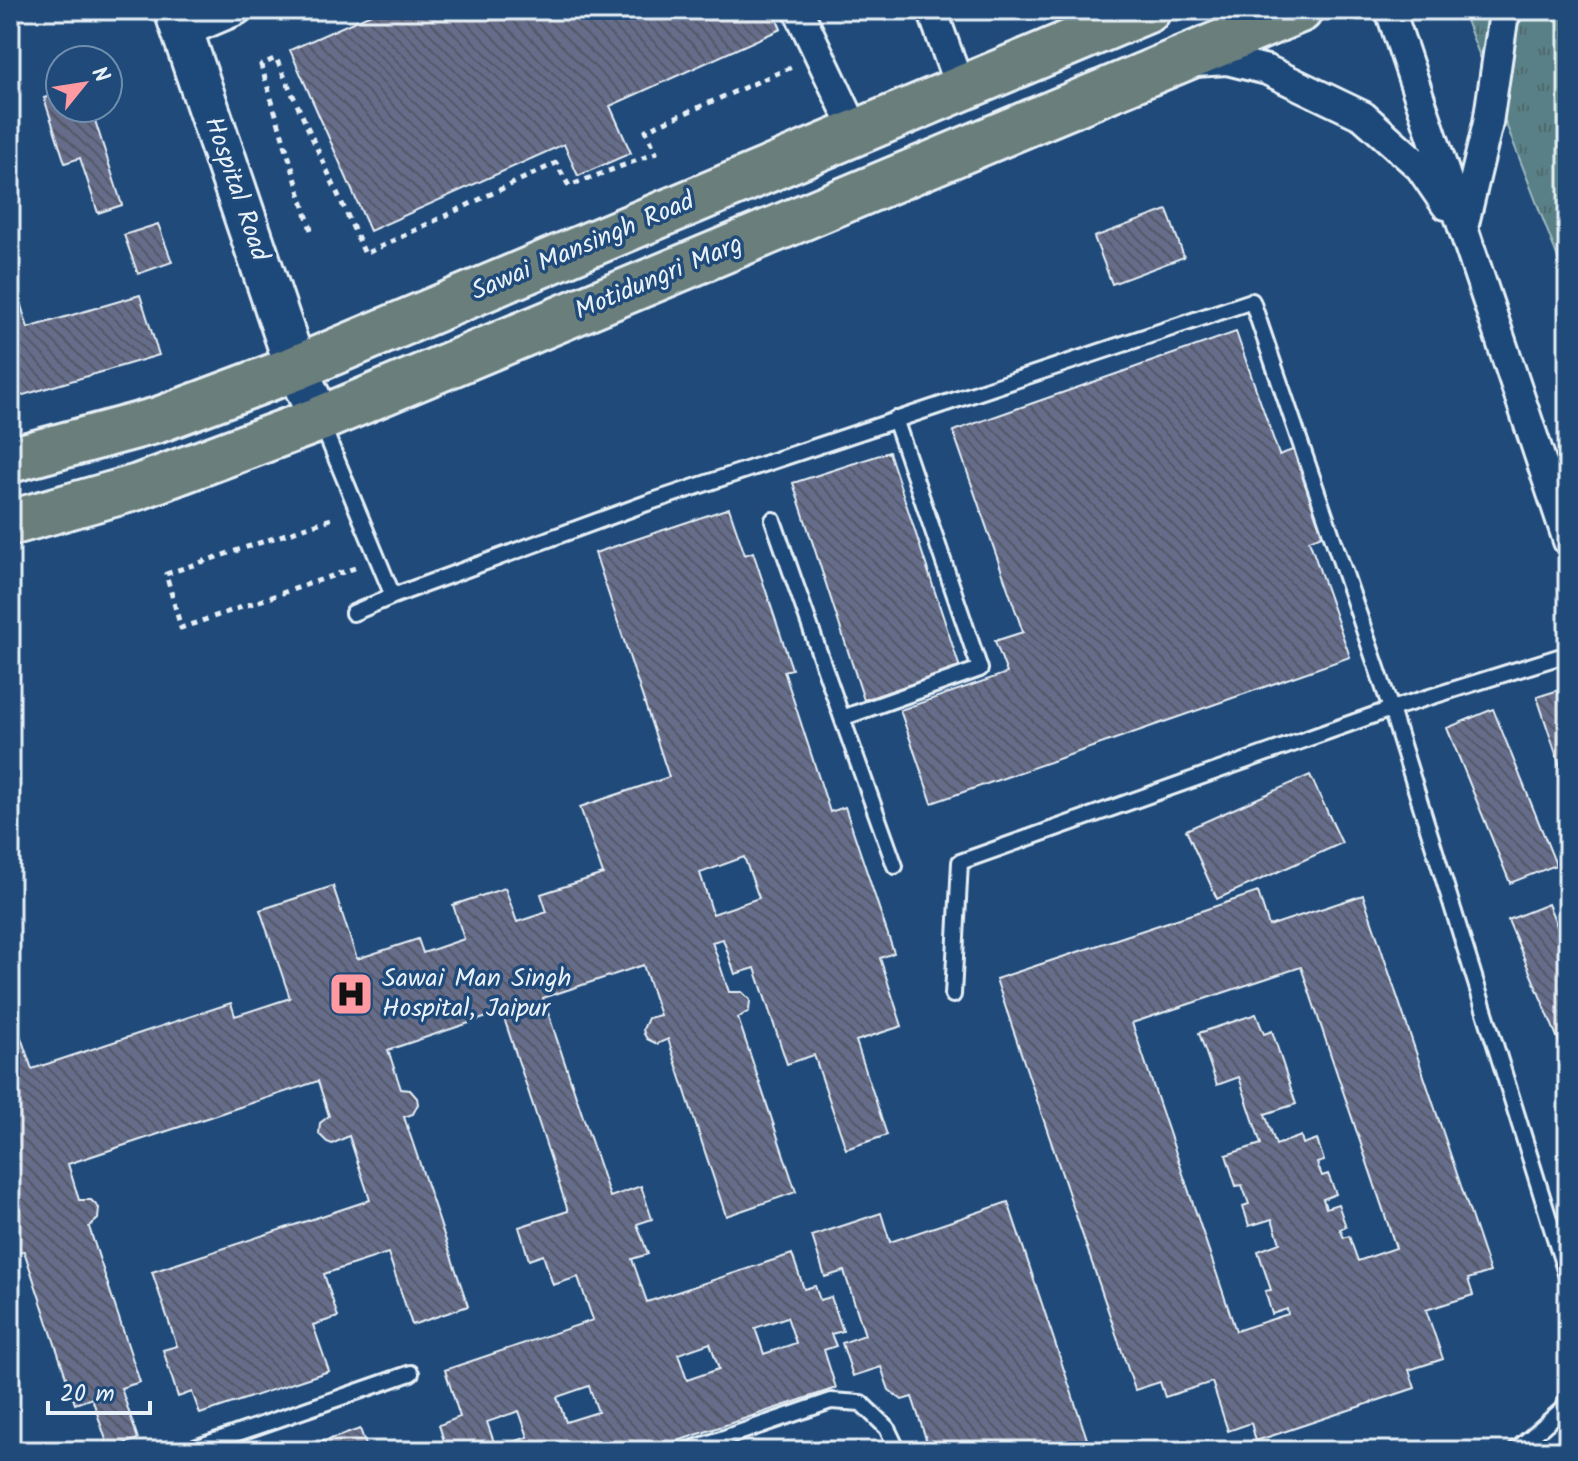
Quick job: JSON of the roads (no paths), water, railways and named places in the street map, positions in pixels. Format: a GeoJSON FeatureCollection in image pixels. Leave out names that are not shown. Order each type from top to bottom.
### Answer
{"type":"FeatureCollection","features":[{"type":"Feature","properties":{"kind":"main road","name":"Sawai Mansingh Road"},"geometry":{"type":"LineString","coordinates":[[10,460],[158,420],[296,368],[1148,10]]}},
{"type":"Feature","properties":{"kind":"main road","name":"Motidungri Marg"},"geometry":{"type":"LineString","coordinates":[[10,523],[138,487],[320,419],[1300,10]]}},
{"type":"Feature","properties":{"kind":"street"},"geometry":{"type":"LineString","coordinates":[[179,21],[237,10]]}},
{"type":"Feature","properties":{"kind":"street"},"geometry":{"type":"LineString","coordinates":[[798,10],[856,132]]}},
{"type":"Feature","properties":{"kind":"street"},"geometry":{"type":"LineString","coordinates":[[932,10],[960,88]]}},
{"type":"Feature","properties":{"kind":"street"},"geometry":{"type":"LineString","coordinates":[[1390,10],[1568,541]]}},
{"type":"Feature","properties":{"kind":"street"},"geometry":{"type":"LineString","coordinates":[[1463,228],[1488,123],[1503,20],[1508,10]]}},
{"type":"Feature","properties":{"kind":"street","name":"Hospital Road"},"geometry":{"type":"LineString","coordinates":[[179,21],[296,368],[320,419]]}},
{"type":"Feature","properties":{"kind":"street"},"geometry":{"type":"LineString","coordinates":[[1172,64],[1227,60],[1267,70],[1363,116],[1420,167],[1463,228]]}},
{"type":"Feature","properties":{"kind":"lane"},"geometry":{"type":"LineString","coordinates":[[353,613],[647,503],[1252,301],[1391,709],[1568,1280]]}},
{"type":"Feature","properties":{"kind":"lane"},"geometry":{"type":"LineString","coordinates":[[320,419],[393,596]]}},
{"type":"Feature","properties":{"kind":"lane"},"geometry":{"type":"LineString","coordinates":[[842,718],[980,669],[895,419]]}},
{"type":"Feature","properties":{"kind":"lane"},"geometry":{"type":"LineString","coordinates":[[773,520],[895,866]]}},
{"type":"Feature","properties":{"kind":"lane"},"geometry":{"type":"LineString","coordinates":[[953,995],[960,862],[1391,709],[1568,654]]}},
{"type":"Feature","properties":{"kind":"lane"},"geometry":{"type":"LineString","coordinates":[[186,1451],[411,1373]]}},
{"type":"Feature","properties":{"kind":"lane"},"geometry":{"type":"LineString","coordinates":[[1515,1451],[1565,1407],[1568,1394]]}},
{"type":"Feature","properties":{"kind":"lane"},"geometry":{"type":"LineString","coordinates":[[686,1451],[831,1401],[861,1403],[887,1428],[898,1451]]}},
{"type":"Feature","properties":{"kind":"place","name":"Sawai Man Singh Hospital, Jaipur"},"geometry":{"type":"Point","coordinates":[351,994]}}]}
